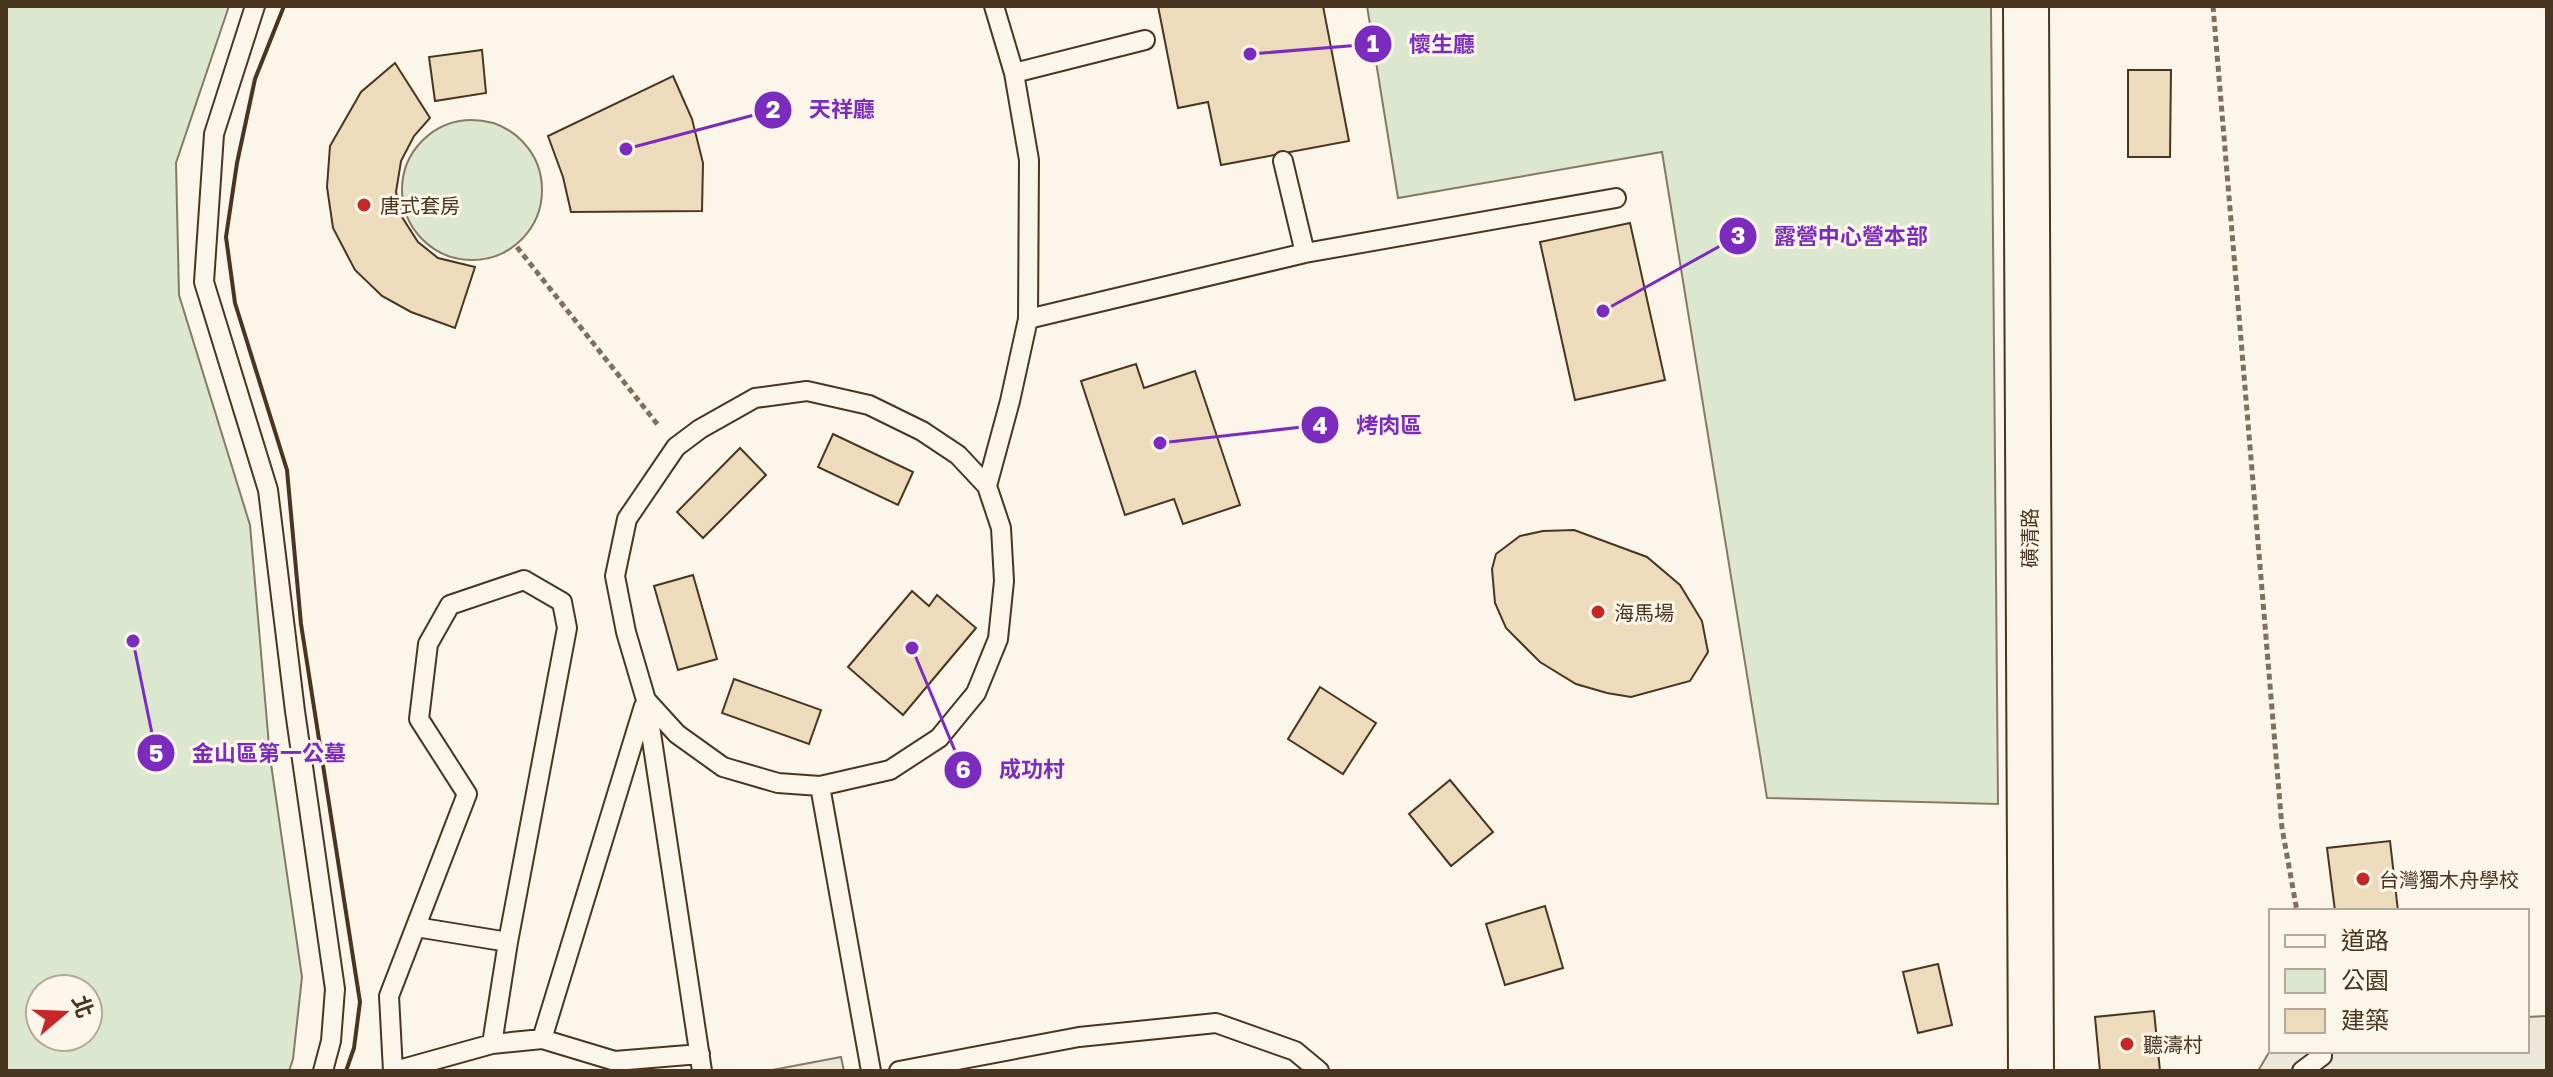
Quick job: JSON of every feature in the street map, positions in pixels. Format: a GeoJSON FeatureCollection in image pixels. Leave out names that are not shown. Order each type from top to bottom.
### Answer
{"type":"FeatureCollection","features":[{"type":"Feature","properties":{"kind":"street","name":"磺清路"},"geometry":{"type":"LineString","coordinates":[[2026,6],[2031,1071]]}},
{"type":"Feature","properties":{"kind":"lane"},"geometry":{"type":"LineString","coordinates":[[255,6],[214,134],[204,282],[268,490],[295,711],[335,989],[331,1041],[323,1071]]}},
{"type":"Feature","properties":{"kind":"lane"},"geometry":{"type":"LineString","coordinates":[[987,486],[1028,319],[1029,160],[1014,73],[994,6]]}},
{"type":"Feature","properties":{"kind":"lane"},"geometry":{"type":"LineString","coordinates":[[1014,73],[1145,40]]}},
{"type":"Feature","properties":{"kind":"lane"},"geometry":{"type":"LineString","coordinates":[[1283,161],[1305,253]]}},
{"type":"Feature","properties":{"kind":"lane"},"geometry":{"type":"LineString","coordinates":[[1028,319],[1305,253],[1616,198]]}},
{"type":"Feature","properties":{"kind":"lane"},"geometry":{"type":"LineString","coordinates":[[492,1044],[567,628],[562,602],[524,580],[450,605],[428,644],[419,719],[467,794],[389,996],[394,1071],[492,1044],[542,1039],[615,1061],[701,1063],[646,700],[626,632],[615,576],[627,519],[676,447],[700,429],[755,398],[807,391],[869,405],[922,431],[958,455],[987,486],[1001,528],[1004,581],[998,639],[976,693],[939,738],[890,770],[820,786],[778,783],[723,767],[677,734],[646,700]]}},
{"type":"Feature","properties":{"kind":"lane"},"geometry":{"type":"LineString","coordinates":[[542,1039],[646,700]]}},
{"type":"Feature","properties":{"kind":"lane"},"geometry":{"type":"LineString","coordinates":[[820,786],[871,1071]]}},
{"type":"Feature","properties":{"kind":"lane"},"geometry":{"type":"LineString","coordinates":[[416,927],[508,942]]}},
{"type":"Feature","properties":{"kind":"lane"},"geometry":{"type":"LineString","coordinates":[[899,1071],[1079,1037],[1216,1023],[1295,1051],[1319,1071]]}},
{"type":"Feature","properties":{"kind":"lane"},"geometry":{"type":"LineString","coordinates":[[2302,1071],[2322,1053]]}},
{"type":"Feature","properties":{"kind":"path"},"geometry":{"type":"LineString","coordinates":[[2213,6],[2282,828],[2297,909]]}},
{"type":"Feature","properties":{"kind":"path"},"geometry":{"type":"LineString","coordinates":[[517,247],[676,447]]}},
{"type":"Feature","properties":{"kind":"green space"},"geometry":{"type":"Polygon","coordinates":[[[6,6],[229,6],[176,163],[179,295],[250,525],[270,757],[302,977],[289,1071],[6,1071],[6,6]]]}},
{"type":"Feature","properties":{"kind":"green space"},"geometry":{"type":"Polygon","coordinates":[[[1367,6],[1991,6],[1998,804],[1767,798],[1662,152],[1398,198],[1367,6]]]}},
{"type":"Feature","properties":{"kind":"green space"},"geometry":{"type":"Polygon","coordinates":[[[472,120],[499,125],[521,141],[537,163],[542,190],[537,217],[521,239],[499,255],[472,260],[445,255],[423,239],[407,217],[402,190],[407,163],[423,141],[445,125],[472,120]]]}},
{"type":"Feature","properties":{"kind":"shaded area"},"geometry":{"type":"Polygon","coordinates":[[[2547,1016],[2547,1071],[2258,1071],[2269,1052],[2529,1053],[2529,1017],[2547,1016]]]}},
{"type":"Feature","properties":{"kind":"shaded area"},"geometry":{"type":"Polygon","coordinates":[[[841,1057],[844,1071],[767,1071],[841,1057]]]}},
{"type":"Feature","properties":{"kind":"building"},"geometry":{"type":"Polygon","coordinates":[[[1158,6],[1323,6],[1349,141],[1221,165],[1208,102],[1178,108],[1158,6]]]}},
{"type":"Feature","properties":{"kind":"building"},"geometry":{"type":"Polygon","coordinates":[[[482,50],[486,93],[435,101],[429,57],[482,50]]]}},
{"type":"Feature","properties":{"kind":"building","name":"唐式套房"},"geometry":{"type":"Polygon","coordinates":[[[395,63],[430,118],[414,136],[401,161],[396,192],[402,217],[418,242],[438,258],[475,267],[455,328],[411,312],[382,296],[355,270],[333,228],[327,187],[330,146],[361,92],[395,63]]]}},
{"type":"Feature","properties":{"kind":"building"},"geometry":{"type":"Polygon","coordinates":[[[2128,70],[2171,70],[2170,157],[2128,157],[2128,70]]]}},
{"type":"Feature","properties":{"kind":"building"},"geometry":{"type":"Polygon","coordinates":[[[673,76],[692,119],[703,163],[702,211],[571,212],[563,177],[548,136],[673,76]]]}},
{"type":"Feature","properties":{"kind":"building"},"geometry":{"type":"Polygon","coordinates":[[[1630,223],[1665,380],[1575,400],[1540,242],[1630,223]]]}},
{"type":"Feature","properties":{"kind":"building"},"geometry":{"type":"Polygon","coordinates":[[[1136,364],[1144,388],[1195,371],[1240,505],[1183,524],[1174,499],[1125,515],[1081,381],[1136,364]]]}},
{"type":"Feature","properties":{"kind":"building"},"geometry":{"type":"Polygon","coordinates":[[[833,434],[913,472],[898,505],[818,467],[833,434]]]}},
{"type":"Feature","properties":{"kind":"building"},"geometry":{"type":"Polygon","coordinates":[[[740,448],[766,475],[703,538],[677,512],[740,448]]]}},
{"type":"Feature","properties":{"kind":"building","name":"海馬場"},"geometry":{"type":"Polygon","coordinates":[[[1574,530],[1647,557],[1680,585],[1702,621],[1708,652],[1690,681],[1631,697],[1607,693],[1576,684],[1540,662],[1506,628],[1495,603],[1492,569],[1496,554],[1520,536],[1543,531],[1574,530]]]}},
{"type":"Feature","properties":{"kind":"building"},"geometry":{"type":"Polygon","coordinates":[[[693,575],[717,659],[678,670],[654,586],[693,575]]]}},
{"type":"Feature","properties":{"kind":"building"},"geometry":{"type":"Polygon","coordinates":[[[912,591],[929,606],[937,595],[976,628],[903,715],[848,667],[912,591]]]}},
{"type":"Feature","properties":{"kind":"building"},"geometry":{"type":"Polygon","coordinates":[[[734,679],[821,710],[809,744],[722,713],[734,679]]]}},
{"type":"Feature","properties":{"kind":"building"},"geometry":{"type":"Polygon","coordinates":[[[1320,687],[1376,723],[1343,774],[1288,739],[1320,687]]]}},
{"type":"Feature","properties":{"kind":"building"},"geometry":{"type":"Polygon","coordinates":[[[1450,780],[1493,832],[1451,866],[1409,814],[1450,780]]]}},
{"type":"Feature","properties":{"kind":"building","name":"台灣獨木舟學校"},"geometry":{"type":"Polygon","coordinates":[[[2390,841],[2398,909],[2335,909],[2327,848],[2390,841]]]}},
{"type":"Feature","properties":{"kind":"building"},"geometry":{"type":"Polygon","coordinates":[[[1545,906],[1563,968],[1505,985],[1486,924],[1545,906]]]}},
{"type":"Feature","properties":{"kind":"building"},"geometry":{"type":"Polygon","coordinates":[[[1938,964],[1952,1025],[1918,1033],[1903,972],[1938,964]]]}},
{"type":"Feature","properties":{"kind":"building","name":"聽濤村"},"geometry":{"type":"Polygon","coordinates":[[[2154,1011],[2160,1071],[2100,1071],[2095,1017],[2154,1011]]]}},
{"type":"Feature","properties":{"kind":"wall"},"geometry":{"type":"LineString","coordinates":[[284,6],[255,79],[237,163],[226,237],[235,303],[287,470],[301,624],[360,1002],[354,1048],[346,1071]]}},
{"type":"Feature","properties":{"kind":"place","name":"懷生廳"},"geometry":{"type":"Point","coordinates":[1250,54]}},
{"type":"Feature","properties":{"kind":"place","name":"天祥廳"},"geometry":{"type":"Point","coordinates":[626,149]}},
{"type":"Feature","properties":{"kind":"place","name":"唐式套房"},"geometry":{"type":"Point","coordinates":[364,205]}},
{"type":"Feature","properties":{"kind":"place","name":"露營中心營本部"},"geometry":{"type":"Point","coordinates":[1603,311]}},
{"type":"Feature","properties":{"kind":"place","name":"烤肉區"},"geometry":{"type":"Point","coordinates":[1160,443]}},
{"type":"Feature","properties":{"kind":"place","name":"海馬場"},"geometry":{"type":"Point","coordinates":[1598,612]}},
{"type":"Feature","properties":{"kind":"place","name":"金山區第一公墓"},"geometry":{"type":"Point","coordinates":[133,641]}},
{"type":"Feature","properties":{"kind":"place","name":"成功村"},"geometry":{"type":"Point","coordinates":[912,648]}},
{"type":"Feature","properties":{"kind":"place","name":"台灣獨木舟學校"},"geometry":{"type":"Point","coordinates":[2363,879]}},
{"type":"Feature","properties":{"kind":"place","name":"聽濤村"},"geometry":{"type":"Point","coordinates":[2127,1044]}}]}
